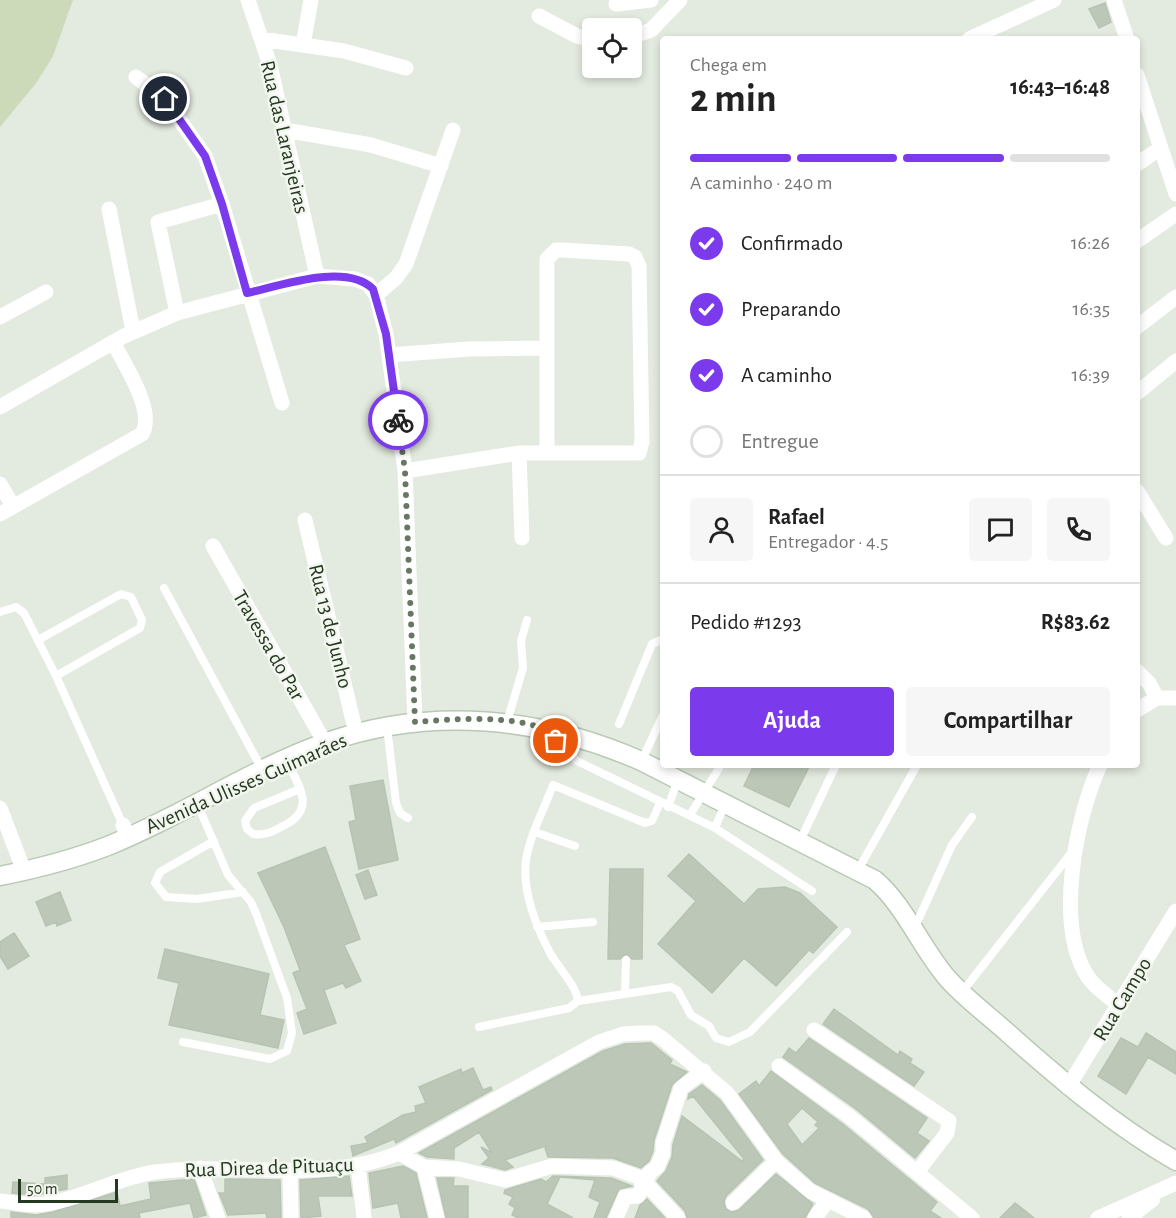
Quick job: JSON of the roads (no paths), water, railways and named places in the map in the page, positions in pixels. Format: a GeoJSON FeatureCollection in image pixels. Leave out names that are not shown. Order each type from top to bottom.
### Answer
{"type":"FeatureCollection","features":[{"type":"Feature","properties":{"kind":"main road","name":"Avenida Ulisses Guimarães"},"geometry":{"type":"LineString","coordinates":[[0,876],[81,855],[126,831],[197,803],[261,766],[286,760],[325,743],[356,733],[415,722],[467,720],[507,722],[544,729],[616,750],[641,761],[858,870],[882,887],[939,968],[962,992],[1068,1087],[1136,1137],[1176,1161]]}},
{"type":"Feature","properties":{"kind":"street","name":"Rua das Laranjeiras"},"geometry":{"type":"LineString","coordinates":[[248,0],[270,65],[317,276]]}},
{"type":"Feature","properties":{"kind":"street"},"geometry":{"type":"LineString","coordinates":[[303,45],[311,0]]}},
{"type":"Feature","properties":{"kind":"street"},"geometry":{"type":"LineString","coordinates":[[616,4],[651,0]]}},
{"type":"Feature","properties":{"kind":"street"},"geometry":{"type":"LineString","coordinates":[[642,33],[651,30],[680,0]]}},
{"type":"Feature","properties":{"kind":"street"},"geometry":{"type":"LineString","coordinates":[[976,36],[1054,0]]}},
{"type":"Feature","properties":{"kind":"street"},"geometry":{"type":"LineString","coordinates":[[1114,0],[1126,36]]}},
{"type":"Feature","properties":{"kind":"street"},"geometry":{"type":"LineString","coordinates":[[539,16],[582,37]]}},
{"type":"Feature","properties":{"kind":"street"},"geometry":{"type":"LineString","coordinates":[[261,39],[344,51],[406,68]]}},
{"type":"Feature","properties":{"kind":"street"},"geometry":{"type":"LineString","coordinates":[[136,78],[165,99],[199,145],[222,204],[282,403]]}},
{"type":"Feature","properties":{"kind":"street"},"geometry":{"type":"LineString","coordinates":[[1140,86],[1176,194]]}},
{"type":"Feature","properties":{"kind":"street"},"geometry":{"type":"LineString","coordinates":[[285,130],[371,145],[441,166]]}},
{"type":"Feature","properties":{"kind":"street"},"geometry":{"type":"LineString","coordinates":[[376,295],[396,278],[406,264],[453,130]]}},
{"type":"Feature","properties":{"kind":"street"},"geometry":{"type":"LineString","coordinates":[[1140,162],[1161,148]]}},
{"type":"Feature","properties":{"kind":"street"},"geometry":{"type":"LineString","coordinates":[[177,314],[158,222],[222,204]]}},
{"type":"Feature","properties":{"kind":"street"},"geometry":{"type":"LineString","coordinates":[[108,209],[133,331]]}},
{"type":"Feature","properties":{"kind":"street"},"geometry":{"type":"LineString","coordinates":[[1140,239],[1176,214]]}},
{"type":"Feature","properties":{"kind":"street"},"geometry":{"type":"LineString","coordinates":[[405,471],[519,453],[634,455],[641,450],[639,266],[635,257],[629,254],[562,250],[550,254],[546,264],[545,348],[548,452]]}},
{"type":"Feature","properties":{"kind":"street"},"geometry":{"type":"LineString","coordinates":[[0,407],[133,331],[177,314],[247,293],[317,276],[362,281],[368,284],[376,295],[388,355],[405,471],[415,722]]}},
{"type":"Feature","properties":{"kind":"street"},"geometry":{"type":"LineString","coordinates":[[0,317],[46,292]]}},
{"type":"Feature","properties":{"kind":"street"},"geometry":{"type":"LineString","coordinates":[[1140,325],[1176,297]]}},
{"type":"Feature","properties":{"kind":"street"},"geometry":{"type":"LineString","coordinates":[[0,484],[7,510],[142,434],[147,420],[146,412],[113,342]]}},
{"type":"Feature","properties":{"kind":"street"},"geometry":{"type":"LineString","coordinates":[[388,355],[470,349],[545,348]]}},
{"type":"Feature","properties":{"kind":"street"},"geometry":{"type":"LineString","coordinates":[[1140,391],[1176,361]]}},
{"type":"Feature","properties":{"kind":"street"},"geometry":{"type":"LineString","coordinates":[[519,453],[522,538]]}},
{"type":"Feature","properties":{"kind":"street"},"geometry":{"type":"LineString","coordinates":[[1140,495],[1166,538]]}},
{"type":"Feature","properties":{"kind":"street","name":"Rua 13 de Junho"},"geometry":{"type":"LineString","coordinates":[[305,520],[356,733]]}},
{"type":"Feature","properties":{"kind":"street","name":"Travessa do Par"},"geometry":{"type":"LineString","coordinates":[[213,546],[325,743]]}},
{"type":"Feature","properties":{"kind":"street"},"geometry":{"type":"LineString","coordinates":[[1140,674],[1149,683],[1157,698]]}},
{"type":"Feature","properties":{"kind":"street"},"geometry":{"type":"LineString","coordinates":[[1140,708],[1157,698],[1176,698]]}},
{"type":"Feature","properties":{"kind":"street"},"geometry":{"type":"LineString","coordinates":[[1099,768],[1088,796],[1076,848],[1070,901],[1081,960],[1087,976],[1096,987],[1119,1005]]}},
{"type":"Feature","properties":{"kind":"street"},"geometry":{"type":"LineString","coordinates":[[0,808],[24,871]]}},
{"type":"Feature","properties":{"kind":"street","name":"Rua Campo"},"geometry":{"type":"LineString","coordinates":[[1068,1087],[1176,911]]}},
{"type":"Feature","properties":{"kind":"street"},"geometry":{"type":"LineString","coordinates":[[814,1030],[949,1121],[947,1133],[918,1172]]}},
{"type":"Feature","properties":{"kind":"street","name":"Rua Direa de Pituaçu"},"geometry":{"type":"LineString","coordinates":[[0,1201],[36,1205],[62,1200],[123,1179],[154,1172],[200,1168],[290,1170],[358,1165],[399,1153],[599,1042],[623,1034],[654,1034],[704,1071]]}},
{"type":"Feature","properties":{"kind":"street"},"geometry":{"type":"LineString","coordinates":[[779,1066],[850,1117],[972,1218]]}},
{"type":"Feature","properties":{"kind":"street"},"geometry":{"type":"LineString","coordinates":[[616,1218],[625,1197],[638,1196],[643,1181],[657,1167],[663,1154],[663,1143],[681,1088],[704,1071],[727,1093],[776,1161],[810,1191],[864,1218]]}},
{"type":"Feature","properties":{"kind":"street"},"geometry":{"type":"LineString","coordinates":[[399,1153],[424,1167],[459,1170],[505,1180],[552,1166],[613,1168],[643,1181],[675,1216]]}},
{"type":"Feature","properties":{"kind":"street"},"geometry":{"type":"LineString","coordinates":[[734,1203],[776,1161]]}},
{"type":"Feature","properties":{"kind":"street"},"geometry":{"type":"LineString","coordinates":[[358,1165],[364,1218]]}},
{"type":"Feature","properties":{"kind":"street"},"geometry":{"type":"LineString","coordinates":[[424,1167],[437,1218]]}},
{"type":"Feature","properties":{"kind":"street"},"geometry":{"type":"LineString","coordinates":[[200,1168],[218,1218]]}},
{"type":"Feature","properties":{"kind":"street"},"geometry":{"type":"LineString","coordinates":[[290,1170],[291,1218]]}},
{"type":"Feature","properties":{"kind":"street"},"geometry":{"type":"LineString","coordinates":[[1098,1218],[1173,1185]]}},
{"type":"Feature","properties":{"kind":"street"},"geometry":{"type":"LineString","coordinates":[[1129,1218],[1173,1185]]}},
{"type":"Feature","properties":{"kind":"street"},"geometry":{"type":"LineString","coordinates":[[815,1218],[828,1200]]}},
{"type":"Feature","properties":{"kind":"lane"},"geometry":{"type":"LineString","coordinates":[[164,588],[261,766]]}},
{"type":"Feature","properties":{"kind":"lane"},"geometry":{"type":"LineString","coordinates":[[38,640],[121,594],[131,597],[142,620],[140,628],[56,676]]}},
{"type":"Feature","properties":{"kind":"lane"},"geometry":{"type":"LineString","coordinates":[[0,612],[11,608],[21,609],[56,676],[126,831]]}},
{"type":"Feature","properties":{"kind":"lane"},"geometry":{"type":"LineString","coordinates":[[507,722],[523,668],[521,641],[527,620]]}},
{"type":"Feature","properties":{"kind":"lane"},"geometry":{"type":"LineString","coordinates":[[619,724],[652,644],[660,640]]}},
{"type":"Feature","properties":{"kind":"lane"},"geometry":{"type":"LineString","coordinates":[[641,761],[660,722]]}},
{"type":"Feature","properties":{"kind":"lane"},"geometry":{"type":"LineString","coordinates":[[387,727],[396,803],[400,813],[408,818]]}},
{"type":"Feature","properties":{"kind":"lane"},"geometry":{"type":"LineString","coordinates":[[544,729],[577,761],[714,828],[812,891]]}},
{"type":"Feature","properties":{"kind":"lane"},"geometry":{"type":"LineString","coordinates":[[286,760],[300,789],[303,809],[293,821],[269,834],[253,834],[247,829],[245,821],[254,808],[300,789]]}},
{"type":"Feature","properties":{"kind":"lane"},"geometry":{"type":"LineString","coordinates":[[690,815],[719,768]]}},
{"type":"Feature","properties":{"kind":"lane"},"geometry":{"type":"LineString","coordinates":[[800,841],[835,768]]}},
{"type":"Feature","properties":{"kind":"lane"},"geometry":{"type":"LineString","coordinates":[[858,870],[915,768]]}},
{"type":"Feature","properties":{"kind":"lane"},"geometry":{"type":"LineString","coordinates":[[668,807],[678,780]]}},
{"type":"Feature","properties":{"kind":"lane"},"geometry":{"type":"LineString","coordinates":[[578,1000],[537,927],[525,873],[526,859],[553,785],[645,823],[652,821],[660,803]]}},
{"type":"Feature","properties":{"kind":"lane"},"geometry":{"type":"LineString","coordinates":[[183,1041],[270,1059],[287,1052],[291,1033],[287,998],[257,916],[243,892],[228,875],[197,803]]}},
{"type":"Feature","properties":{"kind":"lane"},"geometry":{"type":"LineString","coordinates":[[714,828],[725,804]]}},
{"type":"Feature","properties":{"kind":"lane"},"geometry":{"type":"LineString","coordinates":[[914,930],[951,845],[972,818]]}},
{"type":"Feature","properties":{"kind":"lane"},"geometry":{"type":"LineString","coordinates":[[535,831],[575,846]]}},
{"type":"Feature","properties":{"kind":"lane"},"geometry":{"type":"LineString","coordinates":[[214,841],[160,872],[155,883],[166,897],[197,899],[243,892]]}},
{"type":"Feature","properties":{"kind":"lane"},"geometry":{"type":"LineString","coordinates":[[962,992],[1076,848]]}},
{"type":"Feature","properties":{"kind":"lane"},"geometry":{"type":"LineString","coordinates":[[537,927],[593,922]]}},
{"type":"Feature","properties":{"kind":"lane"},"geometry":{"type":"LineString","coordinates":[[479,1027],[569,1008],[578,1000],[672,987],[678,991],[691,1015],[709,1026],[716,1038],[722,1041],[736,1041],[750,1032],[847,932]]}},
{"type":"Feature","properties":{"kind":"lane"},"geometry":{"type":"LineString","coordinates":[[624,993],[626,960]]}}]}
